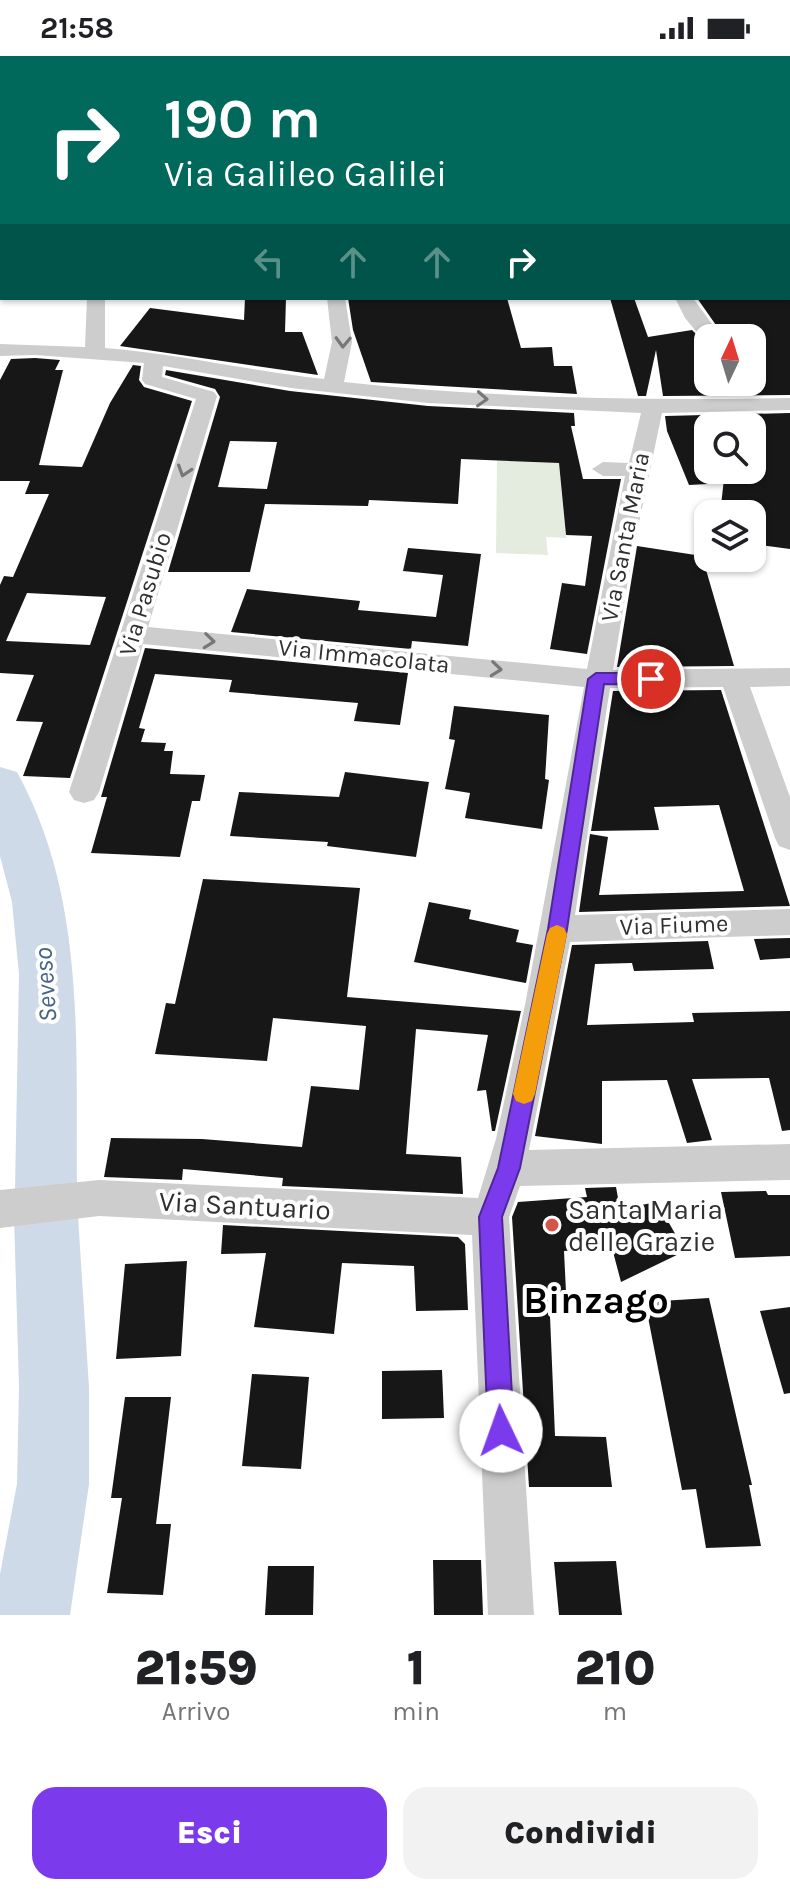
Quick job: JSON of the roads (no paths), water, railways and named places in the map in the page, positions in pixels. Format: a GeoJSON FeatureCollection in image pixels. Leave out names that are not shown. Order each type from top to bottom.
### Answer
{"type":"FeatureCollection","features":[{"type":"Feature","properties":{"kind":"street"},"geometry":{"type":"LineString","coordinates":[[95,353],[96,300]]}},
{"type":"Feature","properties":{"kind":"street"},"geometry":{"type":"LineString","coordinates":[[332,386],[345,339],[336,300]]}},
{"type":"Feature","properties":{"kind":"street"},"geometry":{"type":"LineString","coordinates":[[685,300],[701,324]]}},
{"type":"Feature","properties":{"kind":"street"},"geometry":{"type":"LineString","coordinates":[[0,350],[154,358],[291,382],[404,394],[653,407],[788,406]]}},
{"type":"Feature","properties":{"kind":"street","name":"Via Pasubio"},"geometry":{"type":"LineString","coordinates":[[84,792],[207,396],[152,380],[154,358]]}},
{"type":"Feature","properties":{"kind":"street"},"geometry":{"type":"LineString","coordinates":[[766,395],[788,406]]}},
{"type":"Feature","properties":{"kind":"street","name":"Via Santa Maria"},"geometry":{"type":"LineString","coordinates":[[511,1615],[490,1217],[509,1168],[558,929],[596,679],[637,470],[653,407]]}},
{"type":"Feature","properties":{"kind":"street"},"geometry":{"type":"LineString","coordinates":[[603,469],[637,470]]}},
{"type":"Feature","properties":{"kind":"street","name":"Via Immacolata"},"geometry":{"type":"LineString","coordinates":[[132,634],[596,679],[790,677]]}},
{"type":"Feature","properties":{"kind":"street"},"geometry":{"type":"LineString","coordinates":[[734,679],[790,838]]}},
{"type":"Feature","properties":{"kind":"street","name":"Via Fiume"},"geometry":{"type":"LineString","coordinates":[[558,929],[790,922]]}},
{"type":"Feature","properties":{"kind":"street"},"geometry":{"type":"LineString","coordinates":[[509,1168],[790,1162]]}},
{"type":"Feature","properties":{"kind":"street","name":"Via Santuario"},"geometry":{"type":"LineString","coordinates":[[0,1209],[99,1198],[490,1217]]}},
{"type":"Feature","properties":{"kind":"waterway","name":"Seveso"},"geometry":{"type":"LineString","coordinates":[[0,785],[31,872],[43,938],[48,1010],[46,1191]]}},
{"type":"Feature","properties":{"kind":"waterway","name":"Seveso"},"geometry":{"type":"LineString","coordinates":[[31,1615],[53,1484],[54,1387],[46,1216]]}},
{"type":"Feature","properties":{"kind":"place","name":"Santa Maria delle Grazie"},"geometry":{"type":"Point","coordinates":[552,1225]}},
{"type":"Feature","properties":{"kind":"district","name":"Binzago"},"geometry":{"type":"Point","coordinates":[596,1300]}}]}
